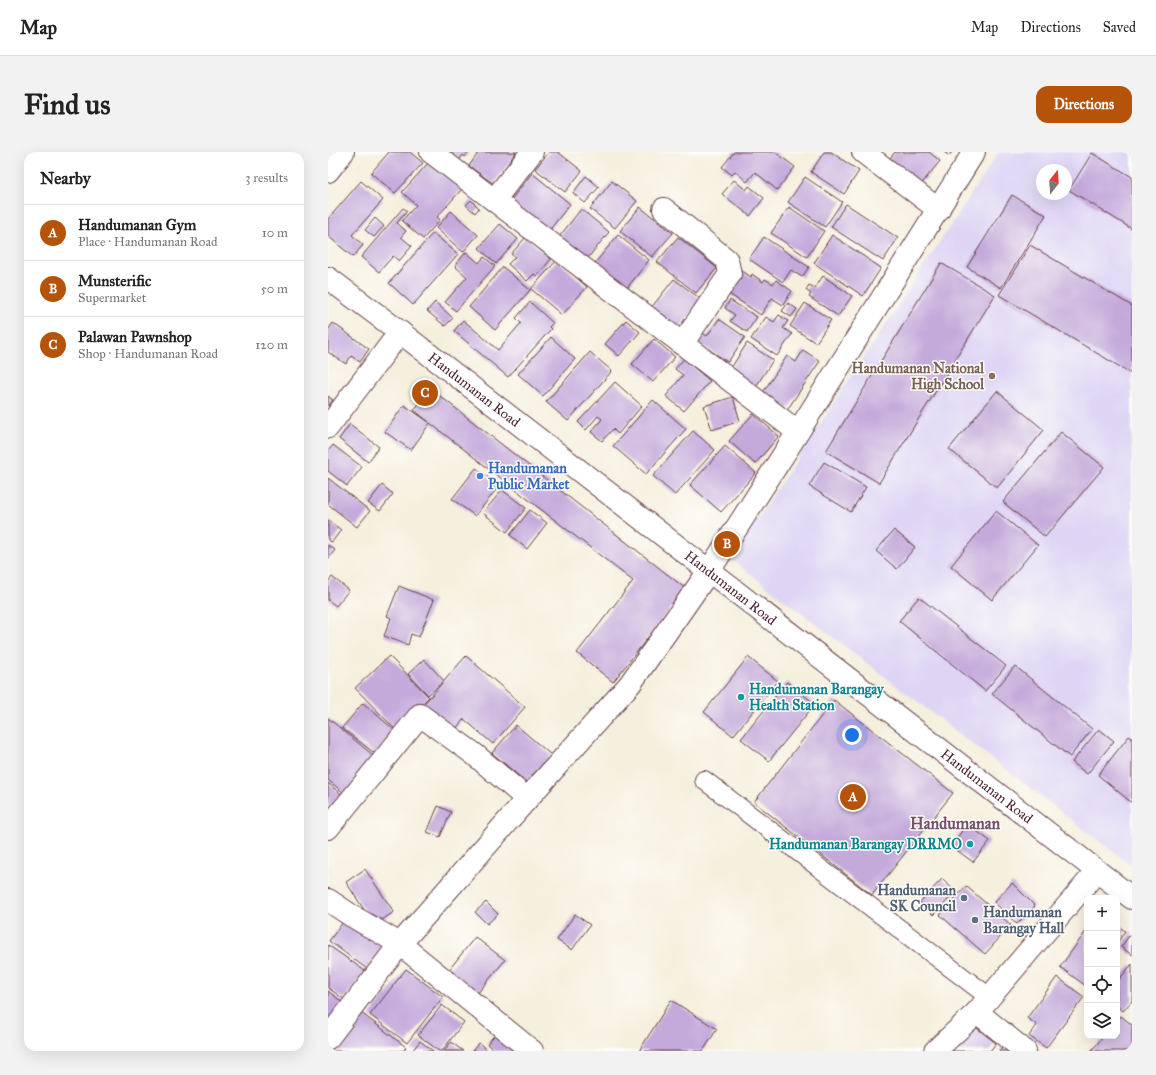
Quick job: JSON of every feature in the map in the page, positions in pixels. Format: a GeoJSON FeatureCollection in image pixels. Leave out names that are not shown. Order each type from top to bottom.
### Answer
{"type":"FeatureCollection","features":[{"type":"Feature","properties":{"kind":"street"},"geometry":{"type":"LineString","coordinates":[[328,171],[343,152]]}},
{"type":"Feature","properties":{"kind":"street"},"geometry":{"type":"LineString","coordinates":[[431,152],[798,432]]}},
{"type":"Feature","properties":{"kind":"street"},"geometry":{"type":"LineString","coordinates":[[494,200],[532,152]]}},
{"type":"Feature","properties":{"kind":"street"},"geometry":{"type":"LineString","coordinates":[[862,152],[939,210]]}},
{"type":"Feature","properties":{"kind":"street"},"geometry":{"type":"LineString","coordinates":[[328,1038],[400,944],[630,684],[709,571],[939,210],[974,152]]}},
{"type":"Feature","properties":{"kind":"street"},"geometry":{"type":"LineString","coordinates":[[664,209],[727,260],[730,274],[682,344]]}},
{"type":"Feature","properties":{"kind":"street","name":"Handumanan Road"},"geometry":{"type":"LineString","coordinates":[[328,278],[400,332],[1132,898]]}},
{"type":"Feature","properties":{"kind":"street"},"geometry":{"type":"LineString","coordinates":[[328,427],[400,332]]}},
{"type":"Feature","properties":{"kind":"street"},"geometry":{"type":"LineString","coordinates":[[328,828],[420,715],[474,754],[527,799]]}},
{"type":"Feature","properties":{"kind":"street"},"geometry":{"type":"LineString","coordinates":[[935,1051],[983,1005],[1097,871]]}},
{"type":"Feature","properties":{"kind":"street"},"geometry":{"type":"LineString","coordinates":[[328,900],[400,944],[532,1051]]}},
{"type":"Feature","properties":{"kind":"street"},"geometry":{"type":"LineString","coordinates":[[983,1005],[1025,1051]]}},
{"type":"Feature","properties":{"kind":"lane"},"geometry":{"type":"LineString","coordinates":[[704,780],[983,1005]]}},
{"type":"Feature","properties":{"kind":"shaded area","name":"Handumanan National High School"},"geometry":{"type":"Polygon","coordinates":[[[999,152],[1132,152],[1132,866],[731,559],[999,152]]]}},
{"type":"Feature","properties":{"kind":"building"},"geometry":{"type":"Polygon","coordinates":[[[389,152],[410,152],[423,163],[395,193],[371,173],[389,152]]]}},
{"type":"Feature","properties":{"kind":"building"},"geometry":{"type":"Polygon","coordinates":[[[442,152],[469,152],[465,157],[463,155],[457,163],[442,152]]]}},
{"type":"Feature","properties":{"kind":"building"},"geometry":{"type":"Polygon","coordinates":[[[479,152],[516,152],[494,184],[469,166],[479,152]]]}},
{"type":"Feature","properties":{"kind":"building"},"geometry":{"type":"Polygon","coordinates":[[[549,152],[558,152],[582,171],[565,192],[535,169],[549,152]]]}},
{"type":"Feature","properties":{"kind":"building"},"geometry":{"type":"Polygon","coordinates":[[[734,152],[775,152],[795,167],[777,190],[755,172],[747,182],[735,171],[732,175],[722,167],[734,152]]]}},
{"type":"Feature","properties":{"kind":"building"},"geometry":{"type":"Polygon","coordinates":[[[824,152],[831,152],[859,171],[844,194],[811,172],[824,152]]]}},
{"type":"Feature","properties":{"kind":"building"},"geometry":{"type":"Polygon","coordinates":[[[895,152],[929,152],[940,161],[919,187],[887,162],[895,152]]]}},
{"type":"Feature","properties":{"kind":"building"},"geometry":{"type":"Polygon","coordinates":[[[944,152],[952,152],[949,156],[944,152]]]}},
{"type":"Feature","properties":{"kind":"building"},"geometry":{"type":"Polygon","coordinates":[[[1092,153],[1132,177],[1132,229],[1072,192],[1072,185],[1092,153]]]}},
{"type":"Feature","properties":{"kind":"building"},"geometry":{"type":"Polygon","coordinates":[[[430,161],[462,189],[437,217],[440,220],[423,239],[402,221],[416,205],[402,192],[430,161]]]}},
{"type":"Feature","properties":{"kind":"building"},"geometry":{"type":"Polygon","coordinates":[[[532,173],[570,204],[548,232],[510,201],[532,173]]]}},
{"type":"Feature","properties":{"kind":"building"},"geometry":{"type":"Polygon","coordinates":[[[586,176],[599,187],[585,203],[573,193],[586,176]]]}},
{"type":"Feature","properties":{"kind":"building"},"geometry":{"type":"Polygon","coordinates":[[[805,177],[842,202],[825,227],[788,202],[805,177]]]}},
{"type":"Feature","properties":{"kind":"building"},"geometry":{"type":"Polygon","coordinates":[[[734,180],[746,190],[749,186],[764,198],[750,216],[722,194],[734,180]]]}},
{"type":"Feature","properties":{"kind":"building"},"geometry":{"type":"Polygon","coordinates":[[[361,181],[383,200],[352,235],[363,245],[353,257],[328,236],[328,219],[361,181]]]}},
{"type":"Feature","properties":{"kind":"building"},"geometry":{"type":"Polygon","coordinates":[[[612,181],[637,201],[615,228],[590,209],[612,181]]]}},
{"type":"Feature","properties":{"kind":"building"},"geometry":{"type":"Polygon","coordinates":[[[1012,195],[1046,215],[1001,288],[967,267],[1012,195]]]}},
{"type":"Feature","properties":{"kind":"building"},"geometry":{"type":"Polygon","coordinates":[[[471,200],[479,208],[475,213],[466,205],[471,200]]]}},
{"type":"Feature","properties":{"kind":"building"},"geometry":{"type":"Polygon","coordinates":[[[846,204],[898,238],[883,261],[831,227],[846,204]]]}},
{"type":"Feature","properties":{"kind":"building"},"geometry":{"type":"Polygon","coordinates":[[[640,207],[673,233],[652,257],[620,231],[640,207]]]}},
{"type":"Feature","properties":{"kind":"building"},"geometry":{"type":"Polygon","coordinates":[[[789,207],[824,231],[807,257],[771,233],[789,207]]]}},
{"type":"Feature","properties":{"kind":"building"},"geometry":{"type":"Polygon","coordinates":[[[403,208],[407,211],[397,223],[406,231],[401,237],[412,246],[399,261],[393,256],[379,272],[361,257],[403,208]]]}},
{"type":"Feature","properties":{"kind":"building"},"geometry":{"type":"Polygon","coordinates":[[[581,209],[609,232],[587,259],[559,237],[581,209]]]}},
{"type":"Feature","properties":{"kind":"building"},"geometry":{"type":"Polygon","coordinates":[[[451,211],[478,235],[463,252],[436,228],[451,211]]]}},
{"type":"Feature","properties":{"kind":"building"},"geometry":{"type":"Polygon","coordinates":[[[375,218],[384,226],[374,237],[365,230],[375,218]]]}},
{"type":"Feature","properties":{"kind":"building"},"geometry":{"type":"Polygon","coordinates":[[[500,224],[518,239],[496,264],[479,248],[500,224]]]}},
{"type":"Feature","properties":{"kind":"building"},"geometry":{"type":"Polygon","coordinates":[[[433,233],[458,254],[413,305],[389,283],[433,233]]]}},
{"type":"Feature","properties":{"kind":"building"},"geometry":{"type":"Polygon","coordinates":[[[618,235],[649,260],[627,288],[595,263],[618,235]]]}},
{"type":"Feature","properties":{"kind":"building"},"geometry":{"type":"Polygon","coordinates":[[[832,235],[881,268],[863,296],[814,263],[832,235]]]}},
{"type":"Feature","properties":{"kind":"building"},"geometry":{"type":"Polygon","coordinates":[[[526,237],[551,259],[537,276],[534,274],[527,281],[508,264],[515,257],[511,254],[526,237]]]}},
{"type":"Feature","properties":{"kind":"building"},"geometry":{"type":"Polygon","coordinates":[[[678,237],[717,268],[696,293],[657,262],[678,237]]]}},
{"type":"Feature","properties":{"kind":"building"},"geometry":{"type":"Polygon","coordinates":[[[764,237],[809,267],[802,277],[791,270],[783,282],[749,259],[764,237]]]}},
{"type":"Feature","properties":{"kind":"building"},"geometry":{"type":"Polygon","coordinates":[[[1030,245],[1132,306],[1132,374],[999,295],[1030,245]]]}},
{"type":"Feature","properties":{"kind":"building"},"geometry":{"type":"Polygon","coordinates":[[[466,252],[479,263],[484,257],[495,266],[456,311],[445,302],[467,277],[455,266],[466,252]]]}},
{"type":"Feature","properties":{"kind":"building"},"geometry":{"type":"Polygon","coordinates":[[[557,260],[587,287],[562,315],[531,289],[557,260]]]}},
{"type":"Feature","properties":{"kind":"building"},"geometry":{"type":"Polygon","coordinates":[[[941,263],[995,295],[879,483],[826,451],[941,263]]]}},
{"type":"Feature","properties":{"kind":"building"},"geometry":{"type":"Polygon","coordinates":[[[503,267],[530,290],[495,330],[469,307],[503,267]]]}},
{"type":"Feature","properties":{"kind":"building"},"geometry":{"type":"Polygon","coordinates":[[[741,270],[751,277],[752,274],[763,282],[765,279],[773,284],[776,280],[792,291],[783,305],[772,298],[761,315],[726,292],[741,270]]]}},
{"type":"Feature","properties":{"kind":"building"},"geometry":{"type":"Polygon","coordinates":[[[823,276],[852,296],[838,316],[809,297],[811,294],[806,290],[809,285],[815,288],[823,276]]]}},
{"type":"Feature","properties":{"kind":"building"},"geometry":{"type":"Polygon","coordinates":[[[674,279],[702,300],[678,329],[651,308],[674,279]]]}},
{"type":"Feature","properties":{"kind":"building"},"geometry":{"type":"Polygon","coordinates":[[[730,300],[757,317],[747,332],[730,321],[735,315],[725,308],[730,300]]]}},
{"type":"Feature","properties":{"kind":"building"},"geometry":{"type":"Polygon","coordinates":[[[435,302],[453,318],[445,326],[427,311],[435,302]]]}},
{"type":"Feature","properties":{"kind":"building"},"geometry":{"type":"Polygon","coordinates":[[[530,302],[553,323],[549,327],[551,329],[508,377],[454,331],[463,320],[498,350],[521,323],[516,318],[530,302]]]}},
{"type":"Feature","properties":{"kind":"building"},"geometry":{"type":"Polygon","coordinates":[[[788,303],[797,309],[791,317],[782,311],[788,303]]]}},
{"type":"Feature","properties":{"kind":"building"},"geometry":{"type":"Polygon","coordinates":[[[805,303],[831,320],[816,343],[790,326],[805,303]]]}},
{"type":"Feature","properties":{"kind":"building"},"geometry":{"type":"Polygon","coordinates":[[[779,315],[788,321],[783,328],[792,334],[777,356],[751,339],[766,317],[774,322],[779,315]]]}},
{"type":"Feature","properties":{"kind":"building"},"geometry":{"type":"Polygon","coordinates":[[[719,319],[745,337],[728,362],[694,340],[700,331],[707,336],[719,319]]]}},
{"type":"Feature","properties":{"kind":"building"},"geometry":{"type":"Polygon","coordinates":[[[626,320],[640,332],[619,356],[605,344],[626,320]]]}},
{"type":"Feature","properties":{"kind":"building"},"geometry":{"type":"Polygon","coordinates":[[[333,323],[369,349],[360,362],[351,356],[346,364],[328,352],[328,330],[333,323]]]}},
{"type":"Feature","properties":{"kind":"building"},"geometry":{"type":"Polygon","coordinates":[[[551,337],[575,359],[543,396],[518,374],[551,337]]]}},
{"type":"Feature","properties":{"kind":"building"},"geometry":{"type":"Polygon","coordinates":[[[654,339],[675,357],[653,382],[632,364],[654,339]]]}},
{"type":"Feature","properties":{"kind":"building"},"geometry":{"type":"Polygon","coordinates":[[[747,343],[773,360],[755,388],[729,371],[747,343]]]}},
{"type":"Feature","properties":{"kind":"building"},"geometry":{"type":"Polygon","coordinates":[[[803,350],[820,361],[787,410],[762,394],[787,356],[796,362],[803,350]]]}},
{"type":"Feature","properties":{"kind":"building"},"geometry":{"type":"Polygon","coordinates":[[[590,352],[612,371],[568,421],[546,402],[590,352]]]}},
{"type":"Feature","properties":{"kind":"building"},"geometry":{"type":"Polygon","coordinates":[[[684,359],[710,381],[684,411],[666,396],[683,375],[675,369],[684,359]]]}},
{"type":"Feature","properties":{"kind":"building"},"geometry":{"type":"Polygon","coordinates":[[[615,382],[642,406],[618,434],[613,429],[602,441],[591,432],[602,419],[598,416],[586,430],[578,422],[615,382]]]}},
{"type":"Feature","properties":{"kind":"building"},"geometry":{"type":"Polygon","coordinates":[[[431,389],[686,589],[613,682],[577,653],[633,581],[430,423],[411,450],[385,432],[404,405],[429,422],[414,410],[431,389]]]}},
{"type":"Feature","properties":{"kind":"building"},"geometry":{"type":"Polygon","coordinates":[[[997,391],[1044,430],[997,488],[949,449],[997,391]]]}},
{"type":"Feature","properties":{"kind":"building"},"geometry":{"type":"Polygon","coordinates":[[[328,396],[333,400],[328,406],[328,396]]]}},
{"type":"Feature","properties":{"kind":"building"},"geometry":{"type":"Polygon","coordinates":[[[733,397],[740,421],[712,430],[704,406],[733,397]]]}},
{"type":"Feature","properties":{"kind":"building"},"geometry":{"type":"Polygon","coordinates":[[[653,400],[686,429],[646,474],[613,446],[653,400]]]}},
{"type":"Feature","properties":{"kind":"building"},"geometry":{"type":"Polygon","coordinates":[[[753,414],[779,436],[755,464],[729,441],[753,414]]]}},
{"type":"Feature","properties":{"kind":"building"},"geometry":{"type":"Polygon","coordinates":[[[350,424],[379,447],[368,462],[339,439],[350,424]]]}},
{"type":"Feature","properties":{"kind":"building"},"geometry":{"type":"Polygon","coordinates":[[[693,431],[715,450],[675,495],[653,476],[693,431]]]}},
{"type":"Feature","properties":{"kind":"building"},"geometry":{"type":"Polygon","coordinates":[[[1061,432],[1104,467],[1045,537],[1003,502],[1061,432]]]}},
{"type":"Feature","properties":{"kind":"building"},"geometry":{"type":"Polygon","coordinates":[[[333,445],[362,467],[347,486],[328,471],[328,451],[333,445]]]}},
{"type":"Feature","properties":{"kind":"building"},"geometry":{"type":"Polygon","coordinates":[[[725,446],[756,473],[721,512],[690,485],[725,446]]]}},
{"type":"Feature","properties":{"kind":"building"},"geometry":{"type":"Polygon","coordinates":[[[824,462],[866,487],[851,512],[809,486],[824,462]]]}},
{"type":"Feature","properties":{"kind":"building"},"geometry":{"type":"Polygon","coordinates":[[[476,468],[499,486],[475,516],[452,499],[476,468]]]}},
{"type":"Feature","properties":{"kind":"building"},"geometry":{"type":"Polygon","coordinates":[[[328,478],[370,511],[357,527],[328,504],[328,478]]]}},
{"type":"Feature","properties":{"kind":"building"},"geometry":{"type":"Polygon","coordinates":[[[382,485],[393,494],[380,511],[368,503],[382,485]]]}},
{"type":"Feature","properties":{"kind":"building"},"geometry":{"type":"Polygon","coordinates":[[[502,490],[526,508],[507,532],[483,513],[502,490]]]}},
{"type":"Feature","properties":{"kind":"building"},"geometry":{"type":"Polygon","coordinates":[[[530,510],[547,523],[527,549],[510,535],[530,510]]]}},
{"type":"Feature","properties":{"kind":"building"},"geometry":{"type":"Polygon","coordinates":[[[996,511],[1038,545],[992,600],[951,566],[996,511]]]}},
{"type":"Feature","properties":{"kind":"building"},"geometry":{"type":"Polygon","coordinates":[[[328,520],[341,530],[332,542],[328,540],[328,520]]]}},
{"type":"Feature","properties":{"kind":"building"},"geometry":{"type":"Polygon","coordinates":[[[894,530],[915,547],[897,569],[876,551],[894,530]]]}},
{"type":"Feature","properties":{"kind":"building"},"geometry":{"type":"Polygon","coordinates":[[[328,545],[335,550],[328,559],[328,545]]]}},
{"type":"Feature","properties":{"kind":"building"},"geometry":{"type":"Polygon","coordinates":[[[332,577],[349,590],[336,606],[328,600],[328,582],[332,577]]]}},
{"type":"Feature","properties":{"kind":"building"},"geometry":{"type":"Polygon","coordinates":[[[399,586],[434,600],[419,637],[411,634],[408,645],[384,636],[391,618],[387,616],[399,586]]]}},
{"type":"Feature","properties":{"kind":"building"},"geometry":{"type":"Polygon","coordinates":[[[919,597],[1006,666],[985,691],[899,621],[919,597]]]}},
{"type":"Feature","properties":{"kind":"building"},"geometry":{"type":"Polygon","coordinates":[[[389,656],[429,697],[396,730],[355,688],[389,656]]]}},
{"type":"Feature","properties":{"kind":"building"},"geometry":{"type":"Polygon","coordinates":[[[466,656],[525,707],[493,744],[464,719],[454,731],[423,705],[466,656]]]}},
{"type":"Feature","properties":{"kind":"building","name":"Handumanan Barangay Health Station"},"geometry":{"type":"Polygon","coordinates":[[[748,657],[778,681],[733,736],[704,712],[748,657]]]}},
{"type":"Feature","properties":{"kind":"building"},"geometry":{"type":"Polygon","coordinates":[[[424,659],[444,681],[428,695],[408,674],[424,659]]]}},
{"type":"Feature","properties":{"kind":"building"},"geometry":{"type":"Polygon","coordinates":[[[1015,666],[1092,729],[1070,757],[992,694],[1015,666]]]}},
{"type":"Feature","properties":{"kind":"building"},"geometry":{"type":"Polygon","coordinates":[[[787,682],[815,704],[769,761],[741,739],[787,682]]]}},
{"type":"Feature","properties":{"kind":"building"},"geometry":{"type":"Polygon","coordinates":[[[834,700],[953,793],[872,895],[754,802],[834,700]]]}},
{"type":"Feature","properties":{"kind":"building"},"geometry":{"type":"Polygon","coordinates":[[[363,703],[398,733],[378,756],[342,728],[363,703]]]}},
{"type":"Feature","properties":{"kind":"building"},"geometry":{"type":"Polygon","coordinates":[[[328,718],[380,761],[349,797],[328,780],[328,718]]]}},
{"type":"Feature","properties":{"kind":"building"},"geometry":{"type":"Polygon","coordinates":[[[516,725],[551,755],[526,782],[492,753],[516,725]]]}},
{"type":"Feature","properties":{"kind":"building"},"geometry":{"type":"Polygon","coordinates":[[[1099,729],[1114,741],[1087,774],[1072,762],[1099,729]]]}},
{"type":"Feature","properties":{"kind":"building"},"geometry":{"type":"Polygon","coordinates":[[[1129,736],[1132,738],[1132,803],[1098,775],[1129,736]]]}},
{"type":"Feature","properties":{"kind":"building"},"geometry":{"type":"Polygon","coordinates":[[[328,783],[347,799],[336,812],[328,806],[328,783]]]}},
{"type":"Feature","properties":{"kind":"building"},"geometry":{"type":"Polygon","coordinates":[[[438,806],[451,812],[440,837],[427,832],[438,806]]]}},
{"type":"Feature","properties":{"kind":"building","name":"Handumanan Barangay DRRMO"},"geometry":{"type":"Polygon","coordinates":[[[967,824],[990,841],[973,862],[951,846],[967,824]]]}},
{"type":"Feature","properties":{"kind":"building"},"geometry":{"type":"Polygon","coordinates":[[[365,869],[394,912],[374,925],[346,882],[365,869]]]}},
{"type":"Feature","properties":{"kind":"building"},"geometry":{"type":"Polygon","coordinates":[[[942,879],[956,892],[933,915],[920,902],[942,879]]]}},
{"type":"Feature","properties":{"kind":"building"},"geometry":{"type":"Polygon","coordinates":[[[1012,883],[1035,906],[1017,924],[994,902],[1012,883]]]}},
{"type":"Feature","properties":{"kind":"building","name":"Handumanan Barangay Hall"},"geometry":{"type":"Polygon","coordinates":[[[966,886],[1011,925],[985,954],[940,915],[966,886]]]}},
{"type":"Feature","properties":{"kind":"building"},"geometry":{"type":"Polygon","coordinates":[[[486,902],[498,914],[487,924],[475,912],[486,902]]]}},
{"type":"Feature","properties":{"kind":"building"},"geometry":{"type":"Polygon","coordinates":[[[575,914],[590,925],[572,950],[557,940],[575,914]]]}},
{"type":"Feature","properties":{"kind":"building"},"geometry":{"type":"Polygon","coordinates":[[[346,918],[391,952],[374,974],[329,941],[346,918]]]}},
{"type":"Feature","properties":{"kind":"building"},"geometry":{"type":"Polygon","coordinates":[[[1120,927],[1125,931],[1120,938],[1120,927]]]}},
{"type":"Feature","properties":{"kind":"building"},"geometry":{"type":"Polygon","coordinates":[[[1132,932],[1132,955],[1121,947],[1132,932]]]}},
{"type":"Feature","properties":{"kind":"building"},"geometry":{"type":"Polygon","coordinates":[[[1084,934],[1084,985],[1060,967],[1084,934]]]}},
{"type":"Feature","properties":{"kind":"building"},"geometry":{"type":"Polygon","coordinates":[[[475,937],[505,960],[477,994],[448,971],[475,937]]]}},
{"type":"Feature","properties":{"kind":"building"},"geometry":{"type":"Polygon","coordinates":[[[328,945],[365,971],[344,999],[328,988],[328,945]]]}},
{"type":"Feature","properties":{"kind":"building"},"geometry":{"type":"Polygon","coordinates":[[[1132,964],[1132,1001],[1123,1011],[1120,1008],[1120,978],[1132,964]]]}},
{"type":"Feature","properties":{"kind":"building"},"geometry":{"type":"Polygon","coordinates":[[[406,969],[443,997],[407,1043],[370,1015],[406,969]]]}},
{"type":"Feature","properties":{"kind":"building"},"geometry":{"type":"Polygon","coordinates":[[[1057,977],[1084,997],[1046,1048],[1029,1036],[1037,1025],[1027,1018],[1057,977]]]}},
{"type":"Feature","properties":{"kind":"building"},"geometry":{"type":"Polygon","coordinates":[[[328,991],[347,1006],[328,1030],[328,991]]]}},
{"type":"Feature","properties":{"kind":"building"},"geometry":{"type":"Polygon","coordinates":[[[671,1000],[717,1029],[703,1051],[639,1051],[671,1000]]]}},
{"type":"Feature","properties":{"kind":"building"},"geometry":{"type":"Polygon","coordinates":[[[442,1005],[464,1022],[442,1051],[439,1051],[418,1035],[442,1005]]]}},
{"type":"Feature","properties":{"kind":"building"},"geometry":{"type":"Polygon","coordinates":[[[360,1012],[406,1047],[403,1051],[331,1051],[360,1012]]]}},
{"type":"Feature","properties":{"kind":"building"},"geometry":{"type":"Polygon","coordinates":[[[1121,1016],[1132,1025],[1132,1051],[1091,1051],[1101,1039],[1120,1039],[1121,1016]]]}},
{"type":"Feature","properties":{"kind":"building"},"geometry":{"type":"Polygon","coordinates":[[[970,1023],[996,1043],[990,1051],[949,1051],[970,1023]]]}},
{"type":"Feature","properties":{"kind":"building"},"geometry":{"type":"Polygon","coordinates":[[[498,1031],[517,1051],[495,1051],[487,1044],[498,1031]]]}},
{"type":"Feature","properties":{"kind":"building"},"geometry":{"type":"Polygon","coordinates":[[[420,1041],[433,1051],[412,1051],[420,1041]]]}},
{"type":"Feature","properties":{"kind":"building"},"geometry":{"type":"Polygon","coordinates":[[[451,1042],[463,1051],[444,1051],[451,1042]]]}},
{"type":"Feature","properties":{"kind":"building"},"geometry":{"type":"Polygon","coordinates":[[[479,1043],[488,1051],[472,1051],[479,1043]]]}},
{"type":"Feature","properties":{"kind":"building"},"geometry":{"type":"Polygon","coordinates":[[[1002,1047],[1008,1051],[999,1051],[1002,1047]]]}},
{"type":"Feature","properties":{"kind":"place","name":"Handumanan National High School"},"geometry":{"type":"Point","coordinates":[992,376]}},
{"type":"Feature","properties":{"kind":"place","name":"Palawan Pawnshop"},"geometry":{"type":"Point","coordinates":[425,393]}},
{"type":"Feature","properties":{"kind":"place","name":"Handumanan Public Market"},"geometry":{"type":"Point","coordinates":[480,476]}},
{"type":"Feature","properties":{"kind":"place","name":"Munsterific"},"geometry":{"type":"Point","coordinates":[727,544]}},
{"type":"Feature","properties":{"kind":"place","name":"Handumanan Barangay Health Station"},"geometry":{"type":"Point","coordinates":[741,697]}},
{"type":"Feature","properties":{"kind":"place","name":"Handumanan Gym"},"geometry":{"type":"Point","coordinates":[853,797]}},
{"type":"Feature","properties":{"kind":"place","name":"Handumanan Barangay DRRMO"},"geometry":{"type":"Point","coordinates":[970,844]}},
{"type":"Feature","properties":{"kind":"place","name":"Handumanan SK Council"},"geometry":{"type":"Point","coordinates":[964,898]}},
{"type":"Feature","properties":{"kind":"place","name":"Handumanan Barangay Hall"},"geometry":{"type":"Point","coordinates":[975,920]}},
{"type":"Feature","properties":{"kind":"district","name":"Handumanan"},"geometry":{"type":"Point","coordinates":[955,823]}}]}
